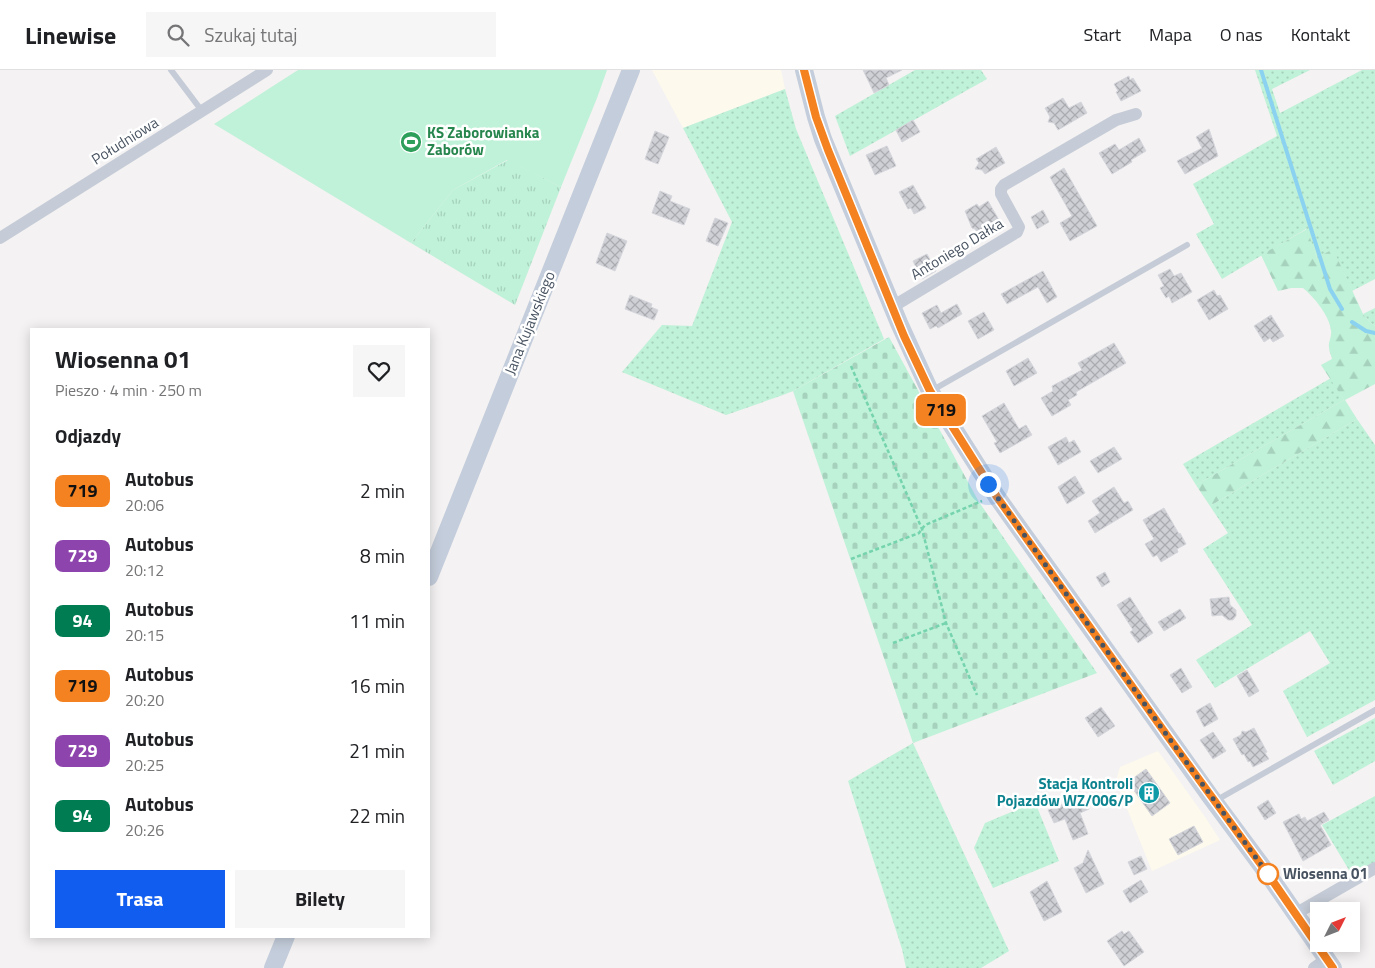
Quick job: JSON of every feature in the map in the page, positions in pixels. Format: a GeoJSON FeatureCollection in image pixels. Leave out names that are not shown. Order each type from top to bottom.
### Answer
{"type":"FeatureCollection","features":[{"type":"Feature","properties":{"kind":"main road","name":"Jana Kujawskiego"},"geometry":{"type":"LineString","coordinates":[[430,573],[631,70]]}},
{"type":"Feature","properties":{"kind":"main road"},"geometry":{"type":"LineString","coordinates":[[804,70],[823,139],[910,350],[930,391],[997,497],[1270,877],[1295,914],[1325,965]]}},
{"type":"Feature","properties":{"kind":"main road"},"geometry":{"type":"LineString","coordinates":[[273,968],[285,938]]}},
{"type":"Feature","properties":{"kind":"street","name":"Południowa"},"geometry":{"type":"LineString","coordinates":[[0,238],[267,70]]}},
{"type":"Feature","properties":{"kind":"street","name":"Antoniego Dałka"},"geometry":{"type":"LineString","coordinates":[[892,307],[1017,232],[1019,227],[1001,194],[1001,189],[1004,185],[1116,120],[1136,114]]}},
{"type":"Feature","properties":{"kind":"street"},"geometry":{"type":"LineString","coordinates":[[1295,914],[1375,868]]}},
{"type":"Feature","properties":{"kind":"lane"},"geometry":{"type":"LineString","coordinates":[[171,70],[202,111]]}},
{"type":"Feature","properties":{"kind":"lane"},"geometry":{"type":"LineString","coordinates":[[930,391],[1187,245]]}},
{"type":"Feature","properties":{"kind":"lane"},"geometry":{"type":"LineString","coordinates":[[1214,801],[1375,710]]}},
{"type":"Feature","properties":{"kind":"path"},"geometry":{"type":"LineString","coordinates":[[851,366],[922,529],[946,623],[977,695]]}},
{"type":"Feature","properties":{"kind":"path"},"geometry":{"type":"LineString","coordinates":[[851,559],[918,533],[925,525],[982,501]]}},
{"type":"Feature","properties":{"kind":"path"},"geometry":{"type":"LineString","coordinates":[[893,643],[946,623]]}},
{"type":"Feature","properties":{"kind":"shaded area"},"geometry":{"type":"Polygon","coordinates":[[[652,70],[781,70],[785,89],[683,128],[652,70]]]}},
{"type":"Feature","properties":{"kind":"shaded area"},"geometry":{"type":"Polygon","coordinates":[[[1158,751],[1220,840],[1152,871],[1116,781],[1120,767],[1158,751]]]}},
{"type":"Feature","properties":{"kind":"green space","name":"KS Zaborowianka Zaborów"},"geometry":{"type":"Polygon","coordinates":[[[298,70],[607,70],[561,187],[507,160],[453,190],[411,243],[214,124],[298,70]]]}},
{"type":"Feature","properties":{"kind":"green space"},"geometry":{"type":"Polygon","coordinates":[[[915,70],[981,70],[987,79],[850,156],[835,116],[915,70]]]}},
{"type":"Feature","properties":{"kind":"green space"},"geometry":{"type":"Polygon","coordinates":[[[1255,70],[1310,70],[1272,89],[1280,113],[1362,70],[1375,70],[1375,279],[1352,291],[1333,250],[1317,258],[1306,229],[1222,279],[1196,234],[1214,224],[1193,184],[1277,136],[1255,70]]]}},
{"type":"Feature","properties":{"kind":"green space"},"geometry":{"type":"Polygon","coordinates":[[[785,89],[796,129],[884,339],[793,391],[726,415],[622,372],[662,325],[692,326],[732,222],[683,128],[785,89]]]}},
{"type":"Feature","properties":{"kind":"green space"},"geometry":{"type":"Polygon","coordinates":[[[508,160],[561,187],[515,305],[411,243],[453,190],[508,160]]]}},
{"type":"Feature","properties":{"kind":"green space"},"geometry":{"type":"Polygon","coordinates":[[[1307,229],[1317,258],[1333,249],[1363,314],[1375,326],[1375,384],[1345,400],[1357,419],[1210,506],[1196,485],[1344,400],[1321,365],[1332,359],[1329,350],[1331,331],[1325,313],[1303,288],[1278,291],[1261,255],[1307,229]]]}},
{"type":"Feature","properties":{"kind":"green space"},"geometry":{"type":"Polygon","coordinates":[[[1375,308],[1375,326],[1363,314],[1375,308]]]}},
{"type":"Feature","properties":{"kind":"green space"},"geometry":{"type":"Polygon","coordinates":[[[889,337],[979,502],[1097,673],[913,743],[793,391],[889,337]]]}},
{"type":"Feature","properties":{"kind":"green space"},"geometry":{"type":"Polygon","coordinates":[[[1331,378],[1344,400],[1196,485],[1183,464],[1331,378]]]}},
{"type":"Feature","properties":{"kind":"green space"},"geometry":{"type":"Polygon","coordinates":[[[1357,419],[1375,445],[1375,700],[1307,737],[1283,691],[1330,663],[1310,631],[1215,688],[1196,660],[1252,625],[1203,549],[1228,533],[1210,506],[1357,419]]]}},
{"type":"Feature","properties":{"kind":"green space"},"geometry":{"type":"Polygon","coordinates":[[[1375,718],[1375,761],[1333,785],[1314,751],[1375,718]]]}},
{"type":"Feature","properties":{"kind":"green space"},"geometry":{"type":"Polygon","coordinates":[[[913,743],[1009,951],[981,968],[906,968],[902,949],[848,781],[913,743]]]}},
{"type":"Feature","properties":{"kind":"green space"},"geometry":{"type":"Polygon","coordinates":[[[1375,796],[1375,862],[1352,875],[1322,825],[1375,796]]]}},
{"type":"Feature","properties":{"kind":"green space"},"geometry":{"type":"Polygon","coordinates":[[[1035,802],[1059,861],[993,888],[974,848],[985,823],[1035,802]]]}},
{"type":"Feature","properties":{"kind":"building"},"geometry":{"type":"Polygon","coordinates":[[[863,70],[902,70],[886,78],[889,85],[874,93],[863,70]]]}},
{"type":"Feature","properties":{"kind":"building"},"geometry":{"type":"Polygon","coordinates":[[[1129,76],[1130,80],[1133,78],[1141,91],[1121,101],[1114,84],[1129,76]]]}},
{"type":"Feature","properties":{"kind":"building"},"geometry":{"type":"Polygon","coordinates":[[[1063,98],[1069,108],[1081,102],[1087,113],[1058,130],[1054,123],[1048,122],[1050,117],[1045,108],[1063,98]]]}},
{"type":"Feature","properties":{"kind":"building"},"geometry":{"type":"Polygon","coordinates":[[[913,120],[920,132],[902,142],[896,130],[913,120]]]}},
{"type":"Feature","properties":{"kind":"building"},"geometry":{"type":"Polygon","coordinates":[[[1209,129],[1218,156],[1185,174],[1177,161],[1202,148],[1196,137],[1209,129]]]}},
{"type":"Feature","properties":{"kind":"building"},"geometry":{"type":"Polygon","coordinates":[[[655,131],[669,137],[658,164],[645,159],[655,131]]]}},
{"type":"Feature","properties":{"kind":"building"},"geometry":{"type":"Polygon","coordinates":[[[1139,138],[1146,151],[1112,174],[1099,153],[1115,144],[1119,150],[1139,138]]]}},
{"type":"Feature","properties":{"kind":"building"},"geometry":{"type":"Polygon","coordinates":[[[887,146],[896,166],[875,175],[866,155],[887,146]]]}},
{"type":"Feature","properties":{"kind":"building"},"geometry":{"type":"Polygon","coordinates":[[[996,147],[1005,163],[985,174],[982,170],[975,169],[979,163],[976,159],[996,147]]]}},
{"type":"Feature","properties":{"kind":"building"},"geometry":{"type":"Polygon","coordinates":[[[1064,168],[1097,226],[1070,241],[1060,223],[1072,216],[1050,177],[1064,168]]]}},
{"type":"Feature","properties":{"kind":"building"},"geometry":{"type":"Polygon","coordinates":[[[913,185],[926,208],[914,214],[911,208],[908,209],[899,192],[913,185]]]}},
{"type":"Feature","properties":{"kind":"building"},"geometry":{"type":"Polygon","coordinates":[[[660,191],[672,196],[670,201],[690,209],[684,225],[652,213],[660,191]]]}},
{"type":"Feature","properties":{"kind":"building"},"geometry":{"type":"Polygon","coordinates":[[[988,201],[999,220],[990,225],[991,228],[978,235],[975,229],[972,228],[965,211],[977,204],[979,207],[988,201]]]}},
{"type":"Feature","properties":{"kind":"building"},"geometry":{"type":"Polygon","coordinates":[[[1043,210],[1049,222],[1037,229],[1031,217],[1043,210]]]}},
{"type":"Feature","properties":{"kind":"building"},"geometry":{"type":"Polygon","coordinates":[[[715,218],[728,223],[718,246],[706,241],[715,218]]]}},
{"type":"Feature","properties":{"kind":"building"},"geometry":{"type":"Polygon","coordinates":[[[607,233],[627,241],[615,271],[596,263],[607,233]]]}},
{"type":"Feature","properties":{"kind":"building"},"geometry":{"type":"Polygon","coordinates":[[[927,254],[936,271],[922,279],[913,261],[927,254]]]}},
{"type":"Feature","properties":{"kind":"building"},"geometry":{"type":"Polygon","coordinates":[[[1170,269],[1174,276],[1181,273],[1192,292],[1172,303],[1169,296],[1166,298],[1160,288],[1164,286],[1158,275],[1170,269]]]}},
{"type":"Feature","properties":{"kind":"building"},"geometry":{"type":"Polygon","coordinates":[[[1043,271],[1057,297],[1047,303],[1038,287],[1007,304],[1001,294],[1043,271]]]}},
{"type":"Feature","properties":{"kind":"building"},"geometry":{"type":"Polygon","coordinates":[[[1214,290],[1217,296],[1220,295],[1228,309],[1209,320],[1197,300],[1214,290]]]}},
{"type":"Feature","properties":{"kind":"building"},"geometry":{"type":"Polygon","coordinates":[[[630,295],[652,304],[651,307],[658,310],[654,320],[625,309],[630,295]]]}},
{"type":"Feature","properties":{"kind":"building"},"geometry":{"type":"Polygon","coordinates":[[[957,304],[962,314],[938,328],[936,326],[930,329],[922,313],[937,305],[941,313],[957,304]]]}},
{"type":"Feature","properties":{"kind":"building"},"geometry":{"type":"Polygon","coordinates":[[[984,312],[994,330],[978,339],[968,321],[984,312]]]}},
{"type":"Feature","properties":{"kind":"building"},"geometry":{"type":"Polygon","coordinates":[[[1271,315],[1284,336],[1273,342],[1270,338],[1264,342],[1254,326],[1271,315]]]}},
{"type":"Feature","properties":{"kind":"building"},"geometry":{"type":"Polygon","coordinates":[[[1114,343],[1126,363],[1076,392],[1077,395],[1068,400],[1071,405],[1052,416],[1041,398],[1053,391],[1052,386],[1082,370],[1078,363],[1114,343]]]}},
{"type":"Feature","properties":{"kind":"building"},"geometry":{"type":"Polygon","coordinates":[[[1028,358],[1037,373],[1014,386],[1006,371],[1028,358]]]}},
{"type":"Feature","properties":{"kind":"building"},"geometry":{"type":"Polygon","coordinates":[[[1004,403],[1019,429],[1026,425],[1032,435],[1000,453],[994,443],[997,442],[982,416],[1004,403]]]}},
{"type":"Feature","properties":{"kind":"building"},"geometry":{"type":"Polygon","coordinates":[[[1066,437],[1069,443],[1074,440],[1081,452],[1058,465],[1048,447],[1066,437]]]}},
{"type":"Feature","properties":{"kind":"building"},"geometry":{"type":"Polygon","coordinates":[[[1114,447],[1122,459],[1098,473],[1090,461],[1114,447]]]}},
{"type":"Feature","properties":{"kind":"building"},"geometry":{"type":"Polygon","coordinates":[[[1075,476],[1085,493],[1067,504],[1058,487],[1075,476]]]}},
{"type":"Feature","properties":{"kind":"building"},"geometry":{"type":"Polygon","coordinates":[[[1114,487],[1124,503],[1128,501],[1133,510],[1095,533],[1088,521],[1100,513],[1092,501],[1114,487]]]}},
{"type":"Feature","properties":{"kind":"building"},"geometry":{"type":"Polygon","coordinates":[[[1164,508],[1186,544],[1177,549],[1178,552],[1161,562],[1157,555],[1153,557],[1145,544],[1154,539],[1143,520],[1164,508]]]}},
{"type":"Feature","properties":{"kind":"building"},"geometry":{"type":"Polygon","coordinates":[[[1105,572],[1110,582],[1102,587],[1096,577],[1105,572]]]}},
{"type":"Feature","properties":{"kind":"building"},"geometry":{"type":"Polygon","coordinates":[[[1130,597],[1153,633],[1138,643],[1130,632],[1133,630],[1117,605],[1130,597]]]}},
{"type":"Feature","properties":{"kind":"building"},"geometry":{"type":"Polygon","coordinates":[[[1229,597],[1230,605],[1236,610],[1236,616],[1233,620],[1228,620],[1222,615],[1212,616],[1210,599],[1229,597]]]}},
{"type":"Feature","properties":{"kind":"building"},"geometry":{"type":"Polygon","coordinates":[[[1180,609],[1186,618],[1164,631],[1158,622],[1180,609]]]}},
{"type":"Feature","properties":{"kind":"building"},"geometry":{"type":"Polygon","coordinates":[[[1181,668],[1192,687],[1182,693],[1170,675],[1181,668]]]}},
{"type":"Feature","properties":{"kind":"building"},"geometry":{"type":"Polygon","coordinates":[[[1247,670],[1259,691],[1249,697],[1237,676],[1247,670]]]}},
{"type":"Feature","properties":{"kind":"building"},"geometry":{"type":"Polygon","coordinates":[[[1210,703],[1218,719],[1204,727],[1196,711],[1210,703]]]}},
{"type":"Feature","properties":{"kind":"building"},"geometry":{"type":"Polygon","coordinates":[[[1101,707],[1115,726],[1098,737],[1085,718],[1101,707]]]}},
{"type":"Feature","properties":{"kind":"building"},"geometry":{"type":"Polygon","coordinates":[[[1254,728],[1269,759],[1253,767],[1244,754],[1242,755],[1233,739],[1241,735],[1242,731],[1246,732],[1254,728]]]}},
{"type":"Feature","properties":{"kind":"building"},"geometry":{"type":"Polygon","coordinates":[[[1213,732],[1226,751],[1213,759],[1200,740],[1213,732]]]}},
{"type":"Feature","properties":{"kind":"building","name":"Stacja Kontroli Pojazdów WZ/006/P"},"geometry":{"type":"Polygon","coordinates":[[[1146,769],[1170,803],[1152,816],[1128,782],[1146,769]]]}},
{"type":"Feature","properties":{"kind":"building"},"geometry":{"type":"Polygon","coordinates":[[[1084,796],[1089,809],[1080,813],[1088,834],[1073,840],[1065,819],[1054,823],[1048,810],[1084,796]]]}},
{"type":"Feature","properties":{"kind":"building"},"geometry":{"type":"Polygon","coordinates":[[[1268,800],[1276,813],[1265,820],[1257,807],[1268,800]]]}},
{"type":"Feature","properties":{"kind":"building"},"geometry":{"type":"Polygon","coordinates":[[[1324,812],[1329,820],[1320,825],[1331,845],[1303,861],[1283,822],[1299,814],[1301,819],[1305,817],[1307,821],[1324,812]]]}},
{"type":"Feature","properties":{"kind":"building"},"geometry":{"type":"Polygon","coordinates":[[[1194,826],[1203,842],[1178,855],[1169,839],[1194,826]]]}},
{"type":"Feature","properties":{"kind":"building"},"geometry":{"type":"Polygon","coordinates":[[[1088,850],[1104,884],[1086,893],[1074,868],[1083,863],[1088,850]]]}},
{"type":"Feature","properties":{"kind":"building"},"geometry":{"type":"Polygon","coordinates":[[[1141,856],[1147,869],[1134,875],[1128,862],[1141,856]]]}},
{"type":"Feature","properties":{"kind":"building"},"geometry":{"type":"Polygon","coordinates":[[[1141,880],[1148,892],[1130,903],[1123,891],[1141,880]]]}},
{"type":"Feature","properties":{"kind":"building"},"geometry":{"type":"Polygon","coordinates":[[[1047,881],[1062,912],[1044,921],[1030,892],[1047,881]]]}},
{"type":"Feature","properties":{"kind":"building"},"geometry":{"type":"Polygon","coordinates":[[[1122,931],[1124,934],[1129,931],[1144,952],[1124,966],[1107,941],[1122,931]]]}},
{"type":"Feature","properties":{"kind":"waterway"},"geometry":{"type":"LineString","coordinates":[[1261,70],[1330,289],[1342,309]]}},
{"type":"Feature","properties":{"kind":"waterway"},"geometry":{"type":"LineString","coordinates":[[1352,322],[1366,331],[1375,333]]}},
{"type":"Feature","properties":{"kind":"bus line","name":"719"},"geometry":{"type":"LineString","coordinates":[[804,70],[816,117],[828,150],[904,336],[930,391],[997,497],[1270,877],[1333,968]]}},
{"type":"Feature","properties":{"kind":"place","name":"KS Zaborowianka Zaborów"},"geometry":{"type":"Point","coordinates":[411,142]}},
{"type":"Feature","properties":{"kind":"place","name":"Stacja Kontroli Pojazdów WZ/006/P"},"geometry":{"type":"Point","coordinates":[1149,793]}},
{"type":"Feature","properties":{"kind":"place","name":"Wiosenna 01"},"geometry":{"type":"Point","coordinates":[1268,874]}},
{"type":"Feature","properties":{"kind":"route"},"geometry":{"type":"LineString","coordinates":[[988,484],[1210,796],[1270,877],[1268,874]]}}]}
